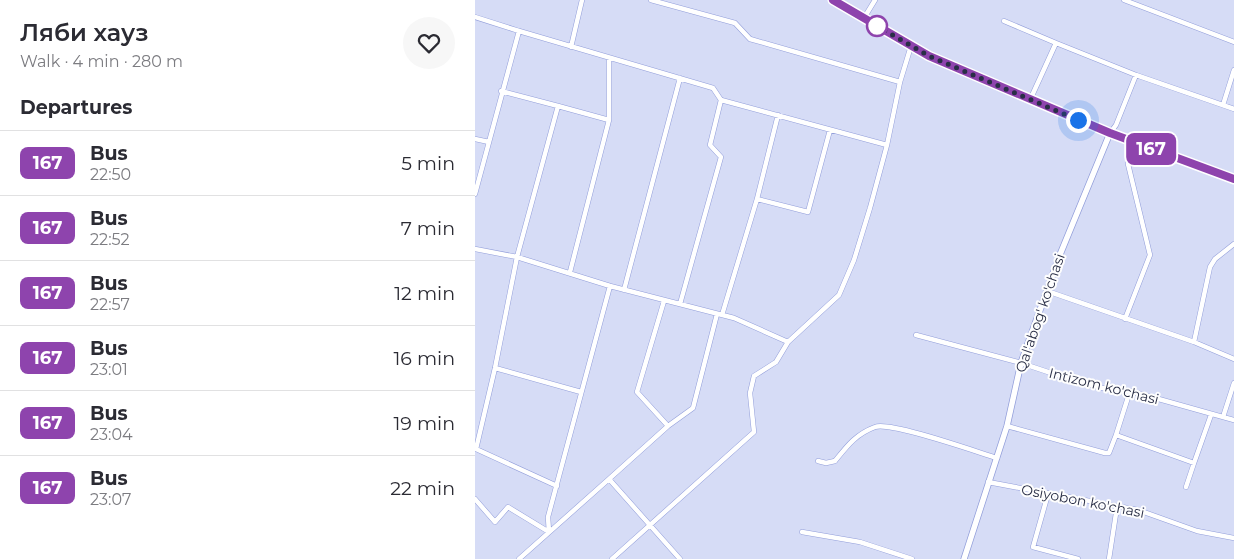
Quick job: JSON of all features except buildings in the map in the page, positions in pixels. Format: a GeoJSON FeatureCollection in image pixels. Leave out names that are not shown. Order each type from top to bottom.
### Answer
{"type":"FeatureCollection","features":[{"type":"Feature","properties":{"kind":"street"},"geometry":{"type":"LineString","coordinates":[[571,47],[582,0]]}},
{"type":"Feature","properties":{"kind":"street"},"geometry":{"type":"LineString","coordinates":[[651,0],[735,23],[750,39],[900,82]]}},
{"type":"Feature","properties":{"kind":"street"},"geometry":{"type":"LineString","coordinates":[[833,0],[929,56],[1110,133],[1234,179]]}},
{"type":"Feature","properties":{"kind":"street"},"geometry":{"type":"LineString","coordinates":[[864,18],[875,0]]}},
{"type":"Feature","properties":{"kind":"street"},"geometry":{"type":"LineString","coordinates":[[1124,0],[1234,42]]}},
{"type":"Feature","properties":{"kind":"street"},"geometry":{"type":"LineString","coordinates":[[475,17],[713,88],[721,100],[887,144]]}},
{"type":"Feature","properties":{"kind":"street"},"geometry":{"type":"LineString","coordinates":[[1005,21],[1136,75],[1234,108]]}},
{"type":"Feature","properties":{"kind":"street"},"geometry":{"type":"LineString","coordinates":[[475,194],[501,91],[519,31]]}},
{"type":"Feature","properties":{"kind":"street"},"geometry":{"type":"LineString","coordinates":[[1031,100],[1056,43]]}},
{"type":"Feature","properties":{"kind":"street"},"geometry":{"type":"LineString","coordinates":[[612,559],[754,432],[750,393],[754,376],[776,362],[788,342],[839,295],[854,260],[887,144],[900,82],[911,46]]}},
{"type":"Feature","properties":{"kind":"street"},"geometry":{"type":"LineString","coordinates":[[570,272],[609,120],[609,58]]}},
{"type":"Feature","properties":{"kind":"street"},"geometry":{"type":"LineString","coordinates":[[1223,105],[1234,70]]}},
{"type":"Feature","properties":{"kind":"street","name":"Qal'abog' ko'chasi"},"geometry":{"type":"LineString","coordinates":[[964,559],[1007,426],[1021,363],[1047,291],[1110,133],[1116,125],[1136,75]]}},
{"type":"Feature","properties":{"kind":"street"},"geometry":{"type":"LineString","coordinates":[[624,290],[680,78]]}},
{"type":"Feature","properties":{"kind":"street"},"geometry":{"type":"LineString","coordinates":[[501,91],[609,120]]}},
{"type":"Feature","properties":{"kind":"street"},"geometry":{"type":"LineString","coordinates":[[679,304],[721,157],[709,145],[721,100]]}},
{"type":"Feature","properties":{"kind":"street"},"geometry":{"type":"LineString","coordinates":[[557,486],[476,449],[495,368],[517,257],[558,106]]}},
{"type":"Feature","properties":{"kind":"street"},"geometry":{"type":"LineString","coordinates":[[519,559],[668,426],[693,408],[720,314],[757,199],[778,115]]}},
{"type":"Feature","properties":{"kind":"street"},"geometry":{"type":"LineString","coordinates":[[757,199],[808,212],[830,130]]}},
{"type":"Feature","properties":{"kind":"street"},"geometry":{"type":"LineString","coordinates":[[475,139],[489,142]]}},
{"type":"Feature","properties":{"kind":"street"},"geometry":{"type":"LineString","coordinates":[[1125,319],[1150,254],[1128,164],[1129,140]]}},
{"type":"Feature","properties":{"kind":"street"},"geometry":{"type":"LineString","coordinates":[[1195,342],[1210,267],[1215,259],[1234,244]]}},
{"type":"Feature","properties":{"kind":"street"},"geometry":{"type":"LineString","coordinates":[[475,249],[517,257],[624,290],[720,314],[788,342]]}},
{"type":"Feature","properties":{"kind":"street"},"geometry":{"type":"LineString","coordinates":[[549,532],[548,517],[610,286]]}},
{"type":"Feature","properties":{"kind":"street"},"geometry":{"type":"LineString","coordinates":[[1047,291],[1195,342],[1234,359]]}},
{"type":"Feature","properties":{"kind":"street"},"geometry":{"type":"LineString","coordinates":[[664,301],[637,392],[668,426]]}},
{"type":"Feature","properties":{"kind":"street","name":"Intizom ko'chasi"},"geometry":{"type":"LineString","coordinates":[[916,335],[1021,363],[1103,388],[1130,391],[1234,420]]}},
{"type":"Feature","properties":{"kind":"street"},"geometry":{"type":"LineString","coordinates":[[495,368],[581,392]]}},
{"type":"Feature","properties":{"kind":"street"},"geometry":{"type":"LineString","coordinates":[[1223,417],[1234,383]]}},
{"type":"Feature","properties":{"kind":"street"},"geometry":{"type":"LineString","coordinates":[[1007,426],[1109,453],[1130,391]]}},
{"type":"Feature","properties":{"kind":"street"},"geometry":{"type":"LineString","coordinates":[[1186,487],[1211,415]]}},
{"type":"Feature","properties":{"kind":"street"},"geometry":{"type":"LineString","coordinates":[[818,461],[827,463],[835,461],[853,438],[877,426],[904,431],[997,458]]}},
{"type":"Feature","properties":{"kind":"street"},"geometry":{"type":"LineString","coordinates":[[1116,435],[1194,463]]}},
{"type":"Feature","properties":{"kind":"street"},"geometry":{"type":"LineString","coordinates":[[609,479],[680,559]]}},
{"type":"Feature","properties":{"kind":"street","name":"Osiyobon ko'chasi"},"geometry":{"type":"LineString","coordinates":[[988,482],[1138,510],[1197,531],[1234,538]]}},
{"type":"Feature","properties":{"kind":"street"},"geometry":{"type":"LineString","coordinates":[[1048,494],[1033,547],[1078,559]]}},
{"type":"Feature","properties":{"kind":"street"},"geometry":{"type":"LineString","coordinates":[[475,499],[495,522],[508,507],[549,532]]}},
{"type":"Feature","properties":{"kind":"street"},"geometry":{"type":"LineString","coordinates":[[1109,559],[1117,507]]}},
{"type":"Feature","properties":{"kind":"street"},"geometry":{"type":"LineString","coordinates":[[802,532],[860,542],[912,559]]}},
{"type":"Feature","properties":{"kind":"bus line","name":"167"},"geometry":{"type":"LineString","coordinates":[[833,0],[929,56],[1110,133],[1234,179]]}},
{"type":"Feature","properties":{"kind":"route"},"geometry":{"type":"LineString","coordinates":[[877,26],[929,56],[1078,120]]}}]}
